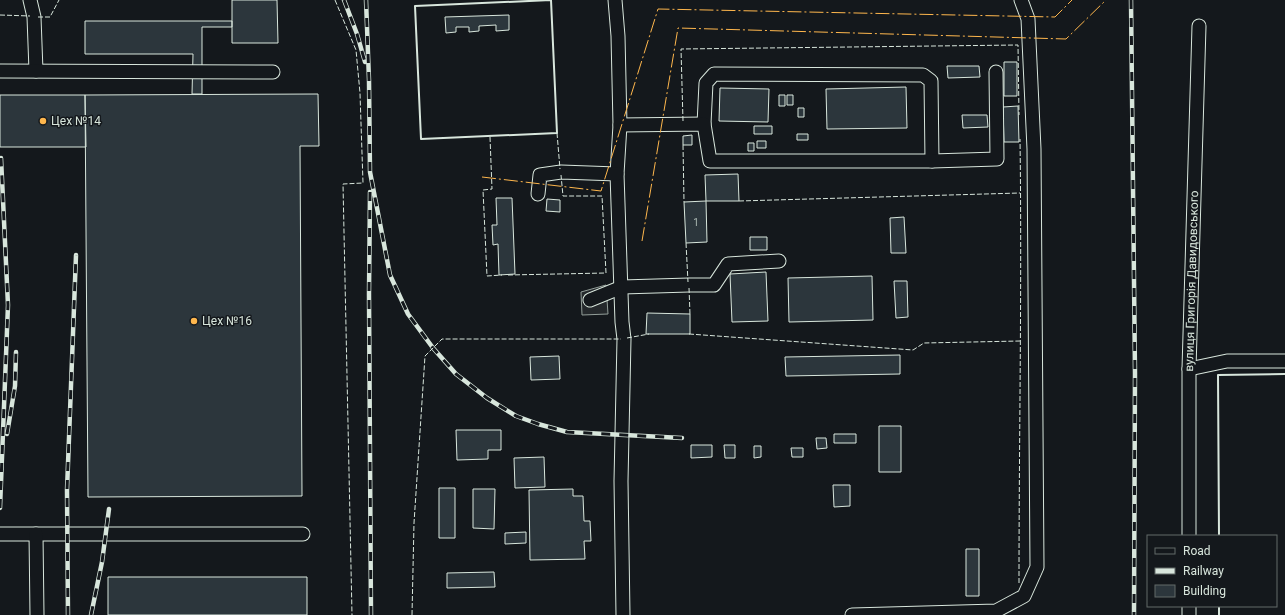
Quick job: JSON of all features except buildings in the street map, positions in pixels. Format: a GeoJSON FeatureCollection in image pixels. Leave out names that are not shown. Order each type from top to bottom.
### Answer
{"type":"FeatureCollection","features":[{"type":"Feature","properties":{"kind":"street"},"geometry":{"type":"LineString","coordinates":[[30,0],[34,16],[36,71]]}},
{"type":"Feature","properties":{"kind":"street"},"geometry":{"type":"LineString","coordinates":[[615,0],[618,36],[620,125],[617,174],[622,286],[622,322],[624,339],[621,481],[623,615]]}},
{"type":"Feature","properties":{"kind":"street"},"geometry":{"type":"LineString","coordinates":[[852,615],[996,611],[1024,596],[1036,567],[1034,149],[1028,19],[1021,0]]}},
{"type":"Feature","properties":{"kind":"street","name":"вулиця Григорія Давидовського"},"geometry":{"type":"LineString","coordinates":[[1189,535],[1189,369],[1199,26]]}},
{"type":"Feature","properties":{"kind":"street"},"geometry":{"type":"LineString","coordinates":[[0,71],[273,72]]}},
{"type":"Feature","properties":{"kind":"street"},"geometry":{"type":"LineString","coordinates":[[932,161],[931,81],[924,75],[714,74],[706,83],[704,124],[710,161],[932,161],[997,159],[996,72]]}},
{"type":"Feature","properties":{"kind":"street"},"geometry":{"type":"LineString","coordinates":[[620,125],[704,124]]}},
{"type":"Feature","properties":{"kind":"street"},"geometry":{"type":"LineString","coordinates":[[538,194],[540,175],[561,172],[617,174]]}},
{"type":"Feature","properties":{"kind":"street"},"geometry":{"type":"LineString","coordinates":[[590,300],[622,286],[714,285],[728,264],[779,261]]}},
{"type":"Feature","properties":{"kind":"street"},"geometry":{"type":"LineString","coordinates":[[1189,369],[1227,361],[1285,361]]}},
{"type":"Feature","properties":{"kind":"street"},"geometry":{"type":"LineString","coordinates":[[0,534],[303,534]]}},
{"type":"Feature","properties":{"kind":"street"},"geometry":{"type":"LineString","coordinates":[[36,534],[37,615]]}},
{"type":"Feature","properties":{"kind":"shaded area"},"geometry":{"type":"Polygon","coordinates":[[[606,285],[608,314],[582,315],[581,292],[606,285]]]}},
{"type":"Feature","properties":{"kind":"railway"},"geometry":{"type":"LineString","coordinates":[[344,0],[357,34],[365,62]]}},
{"type":"Feature","properties":{"kind":"railway"},"geometry":{"type":"LineString","coordinates":[[366,0],[370,172],[390,275],[408,314],[433,348],[456,374],[487,398],[516,416],[567,432],[682,438]]}},
{"type":"Feature","properties":{"kind":"railway"},"geometry":{"type":"LineString","coordinates":[[1131,0],[1135,373],[1134,615]]}},
{"type":"Feature","properties":{"kind":"railway"},"geometry":{"type":"LineString","coordinates":[[0,508],[8,305],[1,158]]}},
{"type":"Feature","properties":{"kind":"railway"},"geometry":{"type":"LineString","coordinates":[[370,192],[369,294],[371,615]]}},
{"type":"Feature","properties":{"kind":"railway"},"geometry":{"type":"LineString","coordinates":[[68,615],[67,490],[76,255]]}},
{"type":"Feature","properties":{"kind":"railway"},"geometry":{"type":"LineString","coordinates":[[7,434],[15,386],[16,352]]}},
{"type":"Feature","properties":{"kind":"railway"},"geometry":{"type":"LineString","coordinates":[[91,615],[102,562],[109,509]]}},
{"type":"Feature","properties":{"kind":"fence"},"geometry":{"type":"LineString","coordinates":[[38,17],[50,17],[59,0]]}},
{"type":"Feature","properties":{"kind":"fence"},"geometry":{"type":"LineString","coordinates":[[335,0],[356,50],[360,93],[363,183],[343,184],[352,615]]}},
{"type":"Feature","properties":{"kind":"fence"},"geometry":{"type":"LineString","coordinates":[[0,15],[30,16]]}},
{"type":"Feature","properties":{"kind":"fence"},"geometry":{"type":"LineString","coordinates":[[683,121],[681,49],[1018,45],[1019,115]]}},
{"type":"Feature","properties":{"kind":"fence"},"geometry":{"type":"LineString","coordinates":[[557,133],[560,169]]}},
{"type":"Feature","properties":{"kind":"fence"},"geometry":{"type":"LineString","coordinates":[[490,137],[492,189],[483,190],[487,276],[502,275]]}},
{"type":"Feature","properties":{"kind":"fence"},"geometry":{"type":"LineString","coordinates":[[1019,583],[1021,306],[1020,139]]}},
{"type":"Feature","properties":{"kind":"fence"},"geometry":{"type":"LineString","coordinates":[[683,145],[684,202]]}},
{"type":"Feature","properties":{"kind":"fence"},"geometry":{"type":"LineString","coordinates":[[508,275],[606,273],[602,196],[563,196],[561,175]]}},
{"type":"Feature","properties":{"kind":"fence"},"geometry":{"type":"LineString","coordinates":[[739,201],[1020,193]]}},
{"type":"Feature","properties":{"kind":"fence"},"geometry":{"type":"LineString","coordinates":[[686,243],[688,282]]}},
{"type":"Feature","properties":{"kind":"fence"},"geometry":{"type":"LineString","coordinates":[[689,288],[690,314]]}},
{"type":"Feature","properties":{"kind":"fence"},"geometry":{"type":"LineString","coordinates":[[627,338],[649,334]]}},
{"type":"Feature","properties":{"kind":"fence"},"geometry":{"type":"LineString","coordinates":[[689,334],[913,350],[924,343],[1020,341]]}},
{"type":"Feature","properties":{"kind":"fence"},"geometry":{"type":"LineString","coordinates":[[412,615],[414,523],[425,356],[442,339],[621,339]]}},
{"type":"Feature","properties":{"kind":"wall"},"geometry":{"type":"LineString","coordinates":[[551,0],[557,133],[421,139],[415,6],[551,0]]}},
{"type":"Feature","properties":{"kind":"wall"},"geometry":{"type":"LineString","coordinates":[[1219,535],[1218,375],[1285,374]]}},
{"type":"Feature","properties":{"kind":"wall"},"geometry":{"type":"LineString","coordinates":[[1219,607],[1219,615]]}},
{"type":"Feature","properties":{"kind":"power"},"geometry":{"type":"LineString","coordinates":[[482,177],[601,191],[658,9],[1055,17],[1072,0]]}},
{"type":"Feature","properties":{"kind":"power"},"geometry":{"type":"LineString","coordinates":[[642,241],[678,28],[1066,39],[1106,0]]}},
{"type":"Feature","properties":{"kind":"place","name":"Цех №14"},"geometry":{"type":"Point","coordinates":[43,121]}},
{"type":"Feature","properties":{"kind":"place","name":"Цех №16"},"geometry":{"type":"Point","coordinates":[194,321]}}]}
